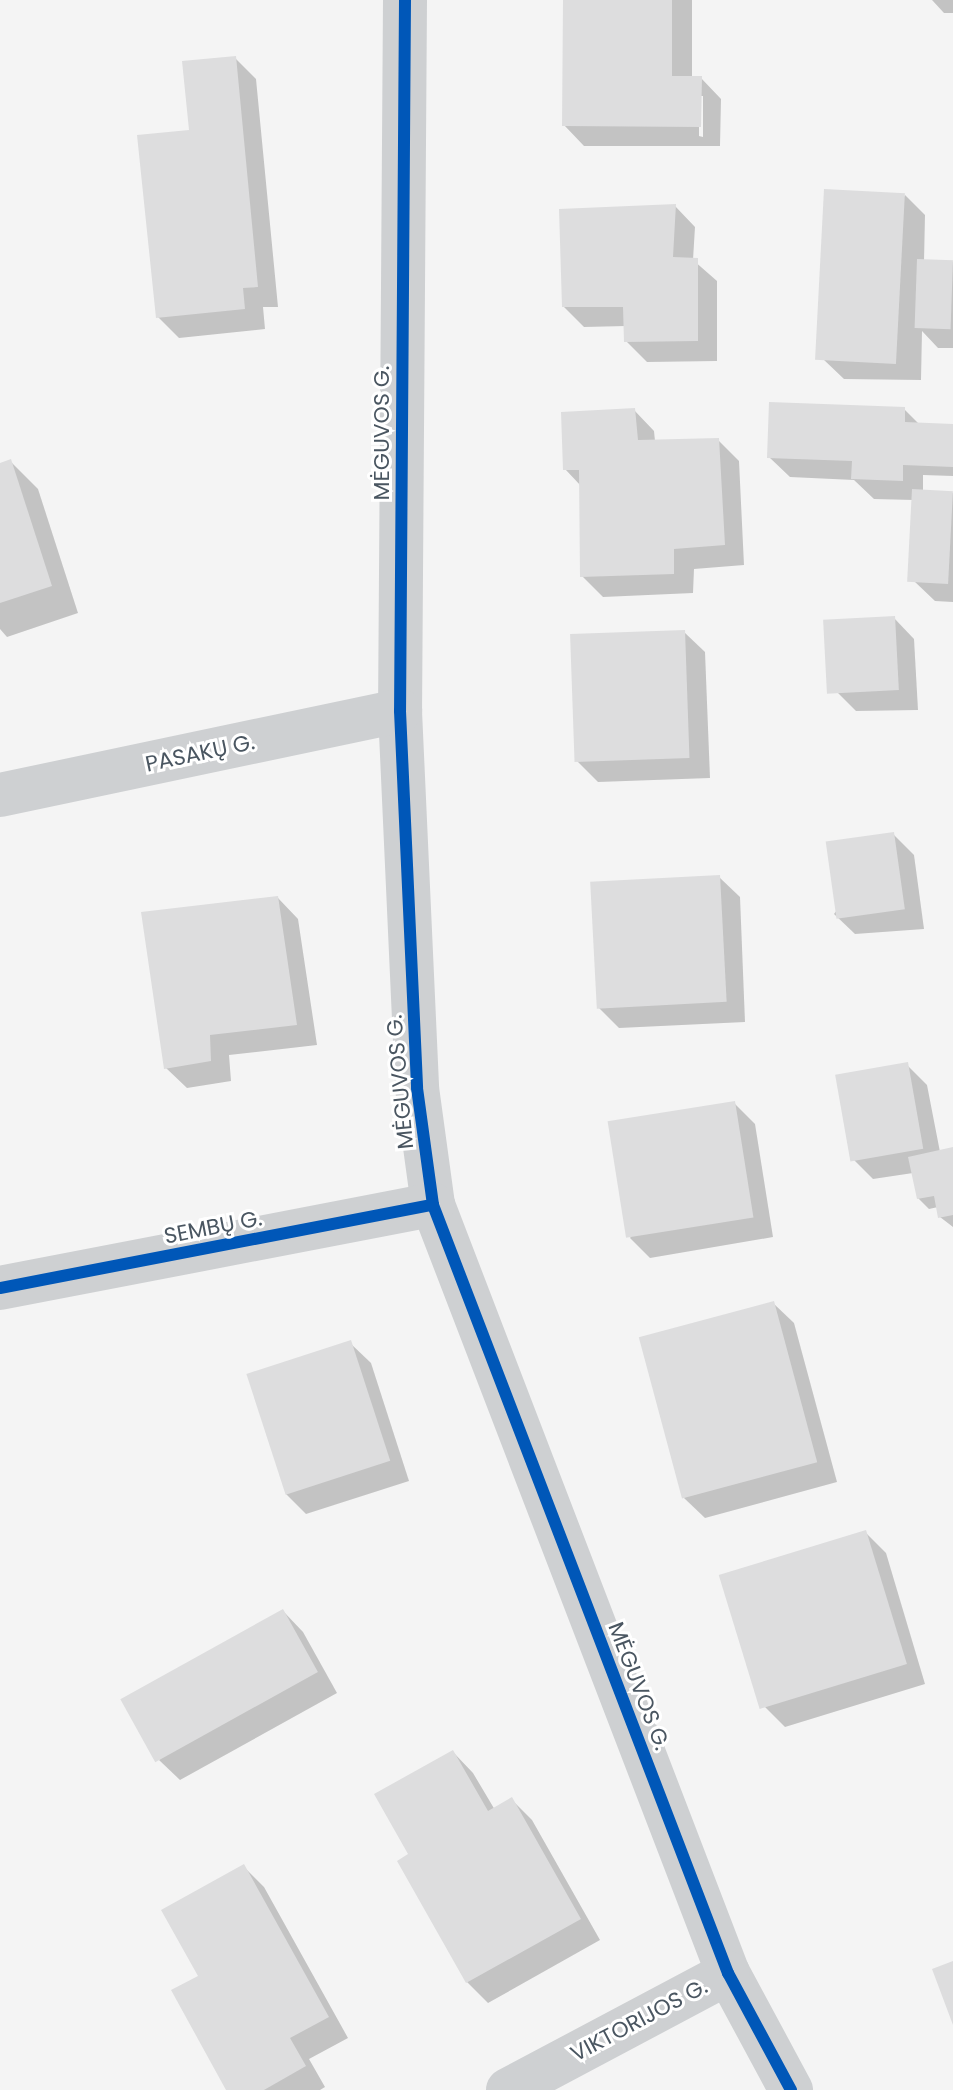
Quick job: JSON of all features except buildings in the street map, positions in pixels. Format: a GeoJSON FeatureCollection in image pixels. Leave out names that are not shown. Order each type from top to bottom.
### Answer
{"type":"FeatureCollection","features":[{"type":"Feature","properties":{"kind":"street","name":"MĖGUVOS G."},"geometry":{"type":"LineString","coordinates":[[405,0],[400,711],[417,1088],[433,1205],[728,1973],[791,2090]]}},
{"type":"Feature","properties":{"kind":"street","name":"PASAKŲ G."},"geometry":{"type":"LineString","coordinates":[[0,795],[400,711]]}},
{"type":"Feature","properties":{"kind":"street","name":"SEMBŲ G."},"geometry":{"type":"LineString","coordinates":[[0,1288],[433,1205]]}},
{"type":"Feature","properties":{"kind":"street","name":"VIKTORIJOS G."},"geometry":{"type":"LineString","coordinates":[[508,2090],[728,1973]]}},
{"type":"Feature","properties":{"kind":"cycle path"},"geometry":{"type":"LineString","coordinates":[[405,0],[400,711],[417,1088],[433,1205],[728,1973],[791,2090]]}},
{"type":"Feature","properties":{"kind":"cycle path"},"geometry":{"type":"LineString","coordinates":[[0,1288],[433,1205]]}}]}
